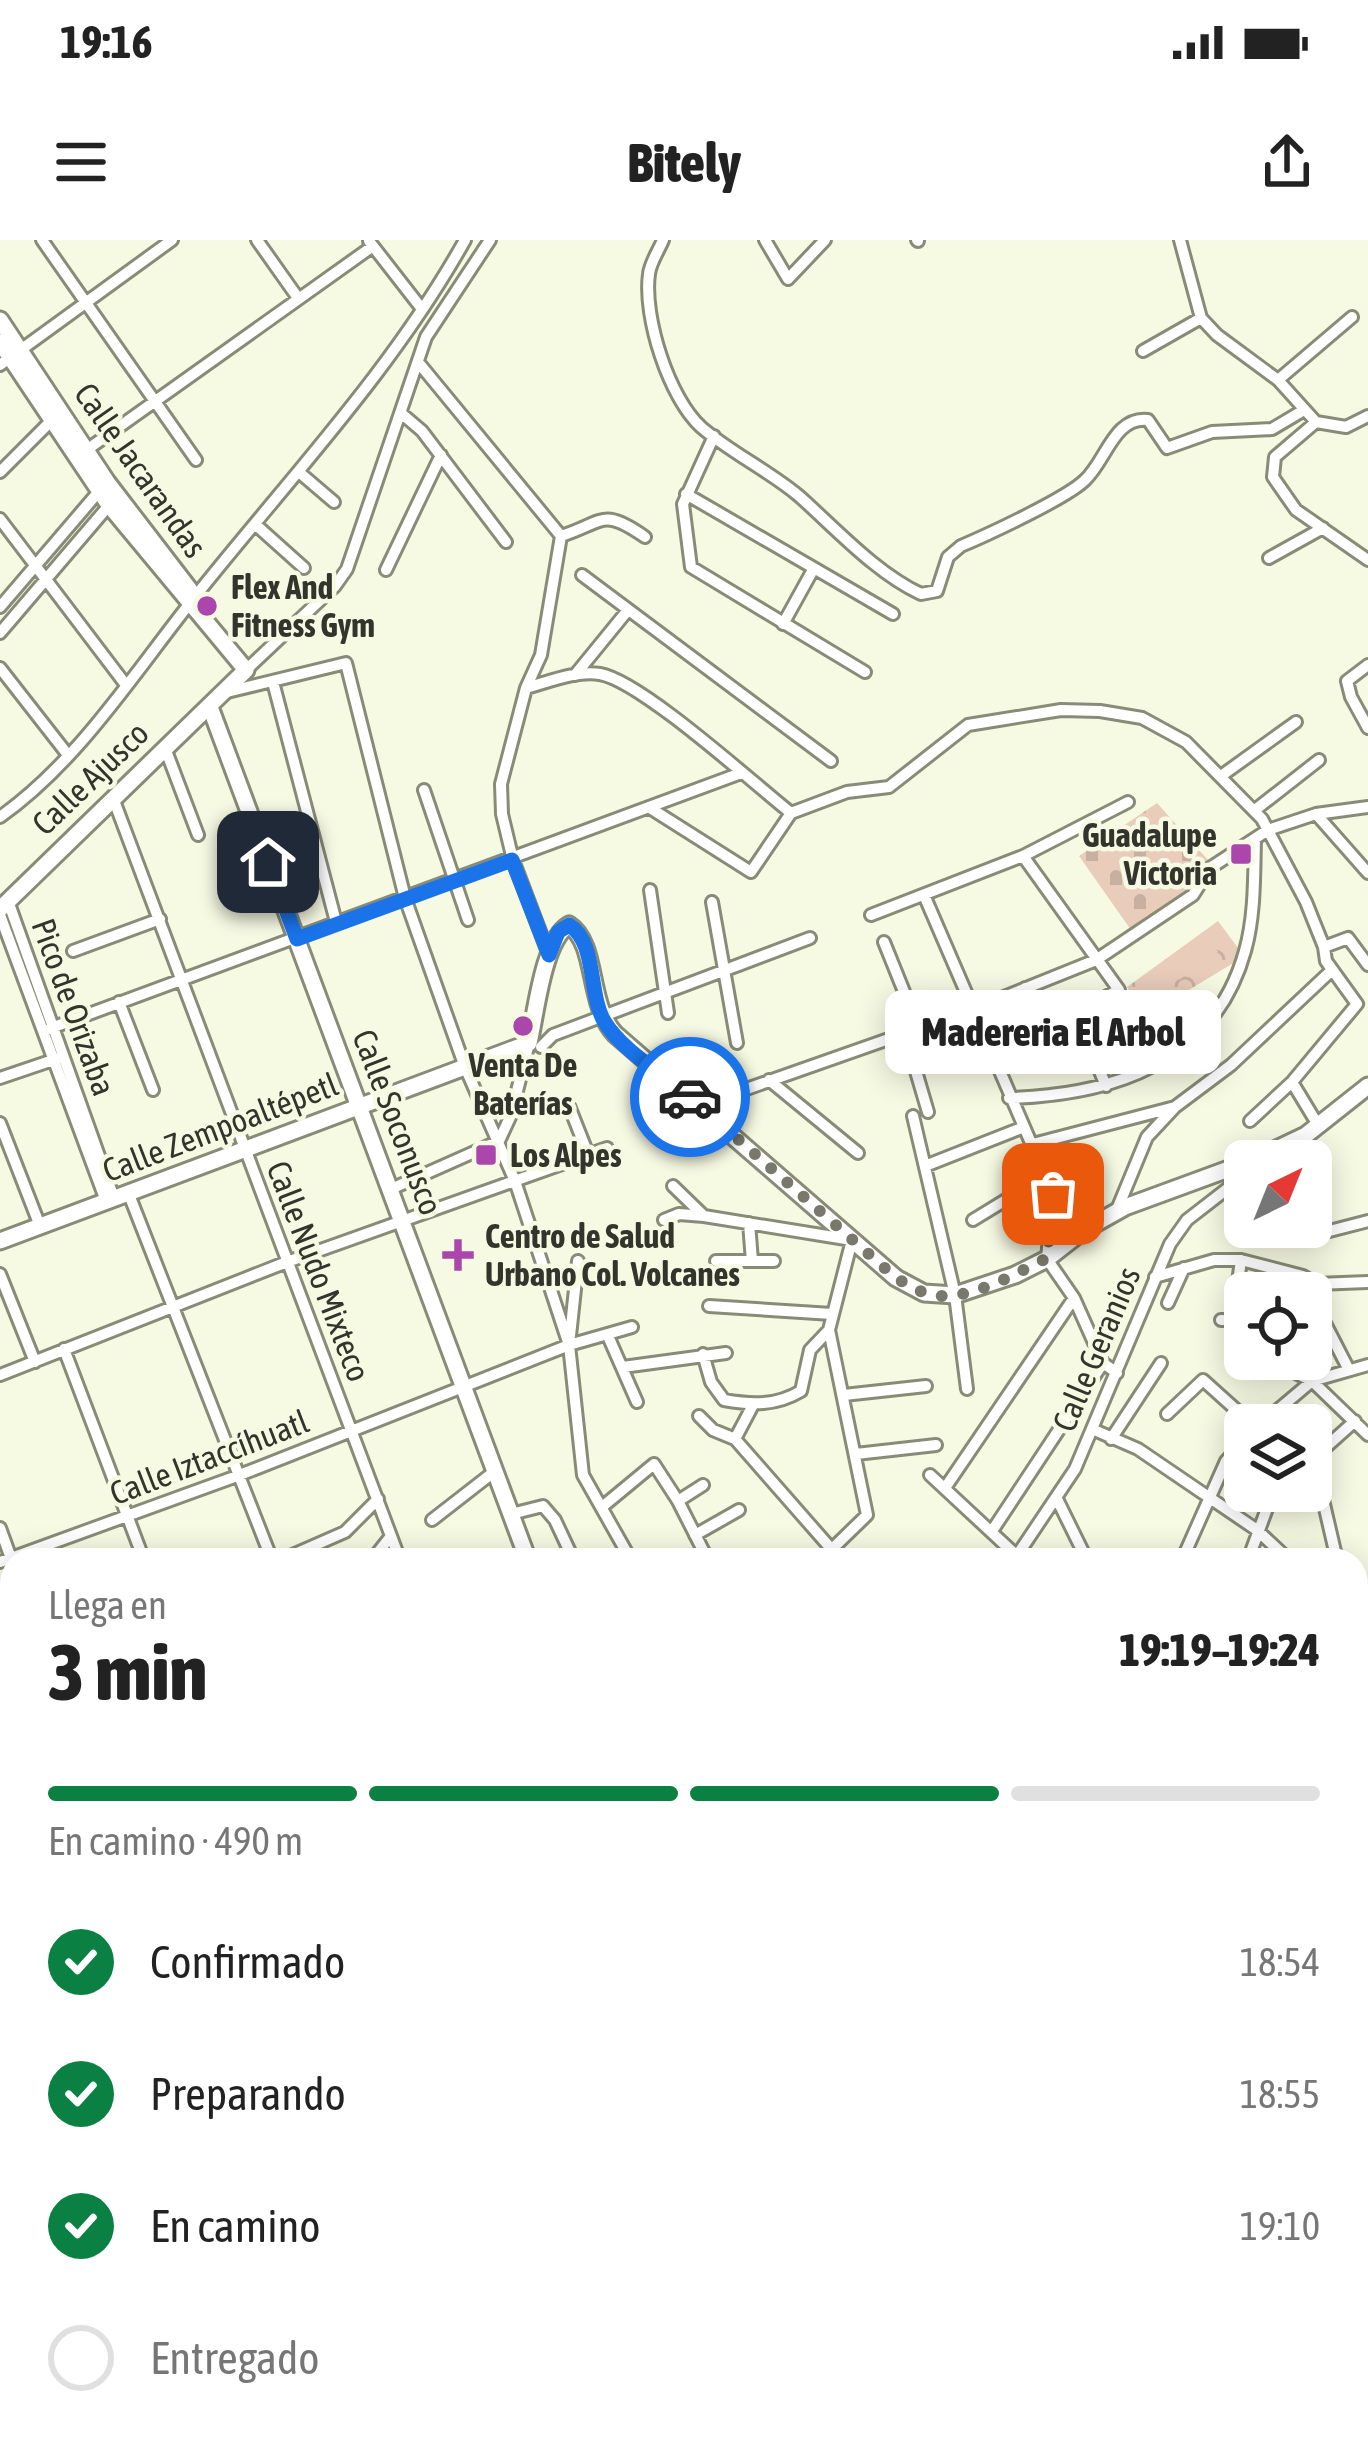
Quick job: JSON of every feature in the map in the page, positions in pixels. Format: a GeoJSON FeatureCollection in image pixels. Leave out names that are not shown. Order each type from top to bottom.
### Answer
{"type":"FeatureCollection","features":[{"type":"Feature","properties":{"kind":"main road","name":"Calle Jacarandas"},"geometry":{"type":"LineString","coordinates":[[0,320],[8,353],[108,494],[246,670]]}},
{"type":"Feature","properties":{"kind":"main road","name":"Calle Jacarandas"},"geometry":{"type":"LineString","coordinates":[[57,416],[88,449],[108,494]]}},
{"type":"Feature","properties":{"kind":"main road","name":"Calle Ajusco"},"geometry":{"type":"LineString","coordinates":[[2,908],[246,670]]}},
{"type":"Feature","properties":{"kind":"main road","name":"Calle Soconusco"},"geometry":{"type":"LineString","coordinates":[[210,706],[524,1548]]}},
{"type":"Feature","properties":{"kind":"main road"},"geometry":{"type":"LineString","coordinates":[[535,1045],[549,955],[558,932],[569,925],[584,940],[602,1016],[623,1042],[896,1278],[924,1293],[955,1295],[1015,1275],[1116,1212],[1224,1172]]}},
{"type":"Feature","properties":{"kind":"main road","name":"Calle Zempoaltépetl"},"geometry":{"type":"LineString","coordinates":[[0,1240],[244,1147],[535,1045]]}},
{"type":"Feature","properties":{"kind":"main road"},"geometry":{"type":"LineString","coordinates":[[1297,1140],[1368,1086]]}},
{"type":"Feature","properties":{"kind":"street"},"geometry":{"type":"LineString","coordinates":[[42,240],[196,460]]}},
{"type":"Feature","properties":{"kind":"street"},"geometry":{"type":"LineString","coordinates":[[8,353],[172,240]]}},
{"type":"Feature","properties":{"kind":"street"},"geometry":{"type":"LineString","coordinates":[[257,240],[298,298]]}},
{"type":"Feature","properties":{"kind":"street"},"geometry":{"type":"LineString","coordinates":[[2,811],[24,802],[195,605],[422,309],[465,240]]}},
{"type":"Feature","properties":{"kind":"street"},"geometry":{"type":"LineString","coordinates":[[246,670],[335,586],[347,568],[418,362],[440,312],[490,240]]}},
{"type":"Feature","properties":{"kind":"street"},"geometry":{"type":"LineString","coordinates":[[663,240],[649,273],[657,345],[682,404],[714,436],[778,479],[921,594],[934,593],[948,557],[961,546],[1086,480],[1121,429],[1138,420],[1148,421],[1167,448],[1212,433],[1272,429],[1304,410]]}},
{"type":"Feature","properties":{"kind":"street"},"geometry":{"type":"LineString","coordinates":[[765,240],[788,278],[825,240]]}},
{"type":"Feature","properties":{"kind":"street"},"geometry":{"type":"LineString","coordinates":[[1180,240],[1201,318],[1278,380],[1316,422],[1346,427],[1368,416]]}},
{"type":"Feature","properties":{"kind":"street"},"geometry":{"type":"LineString","coordinates":[[88,449],[371,243],[422,309]]}},
{"type":"Feature","properties":{"kind":"street"},"geometry":{"type":"LineString","coordinates":[[1278,380],[1352,317]]}},
{"type":"Feature","properties":{"kind":"street"},"geometry":{"type":"LineString","coordinates":[[1143,351],[1201,318]]}},
{"type":"Feature","properties":{"kind":"street"},"geometry":{"type":"LineString","coordinates":[[418,362],[561,536],[541,656],[526,688],[501,784],[512,860],[549,955]]}},
{"type":"Feature","properties":{"kind":"street"},"geometry":{"type":"LineString","coordinates":[[402,414],[441,455],[506,542]]}},
{"type":"Feature","properties":{"kind":"street"},"geometry":{"type":"LineString","coordinates":[[0,472],[57,416]]}},
{"type":"Feature","properties":{"kind":"street"},"geometry":{"type":"LineString","coordinates":[[1316,422],[1276,457],[1273,477],[1296,510],[1368,560]]}},
{"type":"Feature","properties":{"kind":"street"},"geometry":{"type":"LineString","coordinates":[[714,436],[682,513],[694,571],[866,672]]}},
{"type":"Feature","properties":{"kind":"street"},"geometry":{"type":"LineString","coordinates":[[386,570],[441,455]]}},
{"type":"Feature","properties":{"kind":"street"},"geometry":{"type":"LineString","coordinates":[[300,473],[334,502]]}},
{"type":"Feature","properties":{"kind":"street"},"geometry":{"type":"LineString","coordinates":[[0,607],[35,565],[108,494]]}},
{"type":"Feature","properties":{"kind":"street"},"geometry":{"type":"LineString","coordinates":[[0,633],[108,494]]}},
{"type":"Feature","properties":{"kind":"street"},"geometry":{"type":"LineString","coordinates":[[686,494],[892,614]]}},
{"type":"Feature","properties":{"kind":"street"},"geometry":{"type":"LineString","coordinates":[[561,536],[604,517],[620,519],[645,537]]}},
{"type":"Feature","properties":{"kind":"street"},"geometry":{"type":"LineString","coordinates":[[0,519],[126,685]]}},
{"type":"Feature","properties":{"kind":"street"},"geometry":{"type":"LineString","coordinates":[[256,525],[304,568]]}},
{"type":"Feature","properties":{"kind":"street"},"geometry":{"type":"LineString","coordinates":[[1269,558],[1323,528]]}},
{"type":"Feature","properties":{"kind":"street"},"geometry":{"type":"LineString","coordinates":[[783,624],[814,568]]}},
{"type":"Feature","properties":{"kind":"street"},"geometry":{"type":"LineString","coordinates":[[582,575],[831,761]]}},
{"type":"Feature","properties":{"kind":"street"},"geometry":{"type":"LineString","coordinates":[[575,675],[628,610]]}},
{"type":"Feature","properties":{"kind":"street"},"geometry":{"type":"LineString","coordinates":[[224,693],[346,662],[405,898],[465,1067],[515,1180],[569,1346],[583,1475],[624,1548]]}},
{"type":"Feature","properties":{"kind":"street"},"geometry":{"type":"LineString","coordinates":[[1368,665],[1347,681],[1368,728]]}},
{"type":"Feature","properties":{"kind":"street"},"geometry":{"type":"LineString","coordinates":[[0,668],[68,755]]}},
{"type":"Feature","properties":{"kind":"street"},"geometry":{"type":"LineString","coordinates":[[526,688],[575,675],[603,674],[684,726],[790,813]]}},
{"type":"Feature","properties":{"kind":"street"},"geometry":{"type":"LineString","coordinates":[[273,682],[335,922]]}},
{"type":"Feature","properties":{"kind":"street"},"geometry":{"type":"LineString","coordinates":[[650,808],[751,872],[790,813],[847,791],[889,787],[968,725],[1042,712],[1100,711],[1151,722],[1186,742],[1255,810],[1324,947],[1323,956],[1351,993],[1357,1010],[1250,1121]]}},
{"type":"Feature","properties":{"kind":"street"},"geometry":{"type":"LineString","coordinates":[[1221,776],[1295,722]]}},
{"type":"Feature","properties":{"kind":"street"},"geometry":{"type":"LineString","coordinates":[[165,748],[198,835]]}},
{"type":"Feature","properties":{"kind":"street"},"geometry":{"type":"LineString","coordinates":[[1255,810],[1319,760]]}},
{"type":"Feature","properties":{"kind":"street"},"geometry":{"type":"LineString","coordinates":[[48,1030],[741,773]]}},
{"type":"Feature","properties":{"kind":"street"},"geometry":{"type":"LineString","coordinates":[[424,790],[468,920]]}},
{"type":"Feature","properties":{"kind":"street","name":"Calle Nudo Mixteco"},"geometry":{"type":"LineString","coordinates":[[113,798],[396,1548]]}},
{"type":"Feature","properties":{"kind":"street"},"geometry":{"type":"LineString","coordinates":[[871,915],[1023,856],[1128,802]]}},
{"type":"Feature","properties":{"kind":"street"},"geometry":{"type":"LineString","coordinates":[[665,1123],[700,1105],[1096,961],[1193,896],[1210,868],[1268,830],[1316,814],[1368,807]]}},
{"type":"Feature","properties":{"kind":"street"},"geometry":{"type":"LineString","coordinates":[[1316,814],[1368,872]]}},
{"type":"Feature","properties":{"kind":"street"},"geometry":{"type":"LineString","coordinates":[[1009,1098],[1063,1096],[1106,1086],[1178,1053],[1196,1037],[1221,1002],[1245,953],[1254,894],[1255,839]]}},
{"type":"Feature","properties":{"kind":"street"},"geometry":{"type":"LineString","coordinates":[[1023,856],[1120,989],[1088,1006]]}},
{"type":"Feature","properties":{"kind":"street"},"geometry":{"type":"LineString","coordinates":[[650,890],[668,1013]]}},
{"type":"Feature","properties":{"kind":"street"},"geometry":{"type":"LineString","coordinates":[[924,895],[1053,1194],[1047,1258],[1074,1298],[1103,1363],[1117,1372]]}},
{"type":"Feature","properties":{"kind":"street"},"geometry":{"type":"LineString","coordinates":[[712,902],[737,1042]]}},
{"type":"Feature","properties":{"kind":"street","name":"Pico de Orizaba"},"geometry":{"type":"LineString","coordinates":[[2,908],[57,1059],[116,1197],[172,1310],[267,1548]]}},
{"type":"Feature","properties":{"kind":"street"},"geometry":{"type":"LineString","coordinates":[[73,951],[160,919]]}},
{"type":"Feature","properties":{"kind":"street"},"geometry":{"type":"LineString","coordinates":[[392,1190],[499,1141],[535,1045],[810,938]]}},
{"type":"Feature","properties":{"kind":"street"},"geometry":{"type":"LineString","coordinates":[[1324,947],[1348,938],[1368,965]]}},
{"type":"Feature","properties":{"kind":"street"},"geometry":{"type":"LineString","coordinates":[[884,942],[919,1029]]}},
{"type":"Feature","properties":{"kind":"street"},"geometry":{"type":"LineString","coordinates":[[1116,1212],[1147,1137],[1175,1107],[1231,1065],[1333,970]]}},
{"type":"Feature","properties":{"kind":"street"},"geometry":{"type":"LineString","coordinates":[[1025,988],[1052,1048]]}},
{"type":"Feature","properties":{"kind":"street"},"geometry":{"type":"LineString","coordinates":[[119,1002],[153,1090]]}},
{"type":"Feature","properties":{"kind":"street"},"geometry":{"type":"LineString","coordinates":[[905,1034],[928,1112]]}},
{"type":"Feature","properties":{"kind":"street"},"geometry":{"type":"LineString","coordinates":[[1088,1042],[1106,1086]]}},
{"type":"Feature","properties":{"kind":"street"},"geometry":{"type":"LineString","coordinates":[[0,1078],[57,1059]]}},
{"type":"Feature","properties":{"kind":"street"},"geometry":{"type":"LineString","coordinates":[[769,1080],[858,1153]]}},
{"type":"Feature","properties":{"kind":"street"},"geometry":{"type":"LineString","coordinates":[[1292,1082],[1318,1125]]}},
{"type":"Feature","properties":{"kind":"street"},"geometry":{"type":"LineString","coordinates":[[569,1106],[588,1154]]}},
{"type":"Feature","properties":{"kind":"street"},"geometry":{"type":"LineString","coordinates":[[1033,1144],[1175,1107]]}},
{"type":"Feature","properties":{"kind":"street"},"geometry":{"type":"LineString","coordinates":[[913,1116],[955,1295],[967,1389]]}},
{"type":"Feature","properties":{"kind":"street"},"geometry":{"type":"LineString","coordinates":[[0,1123],[40,1226]]}},
{"type":"Feature","properties":{"kind":"street"},"geometry":{"type":"LineString","coordinates":[[925,1166],[1024,1127]]}},
{"type":"Feature","properties":{"kind":"street"},"geometry":{"type":"LineString","coordinates":[[0,1375],[286,1262],[607,1148]]}},
{"type":"Feature","properties":{"kind":"street"},"geometry":{"type":"LineString","coordinates":[[973,1220],[1045,1176]]}},
{"type":"Feature","properties":{"kind":"street"},"geometry":{"type":"LineString","coordinates":[[673,1186],[704,1216]]}},
{"type":"Feature","properties":{"kind":"street","name":"Calle Geranios"},"geometry":{"type":"LineString","coordinates":[[1022,1548],[1057,1499],[1092,1429],[1170,1244],[1187,1220],[1224,1191]]}},
{"type":"Feature","properties":{"kind":"street"},"geometry":{"type":"LineString","coordinates":[[664,1220],[679,1214],[704,1216],[852,1240],[829,1330],[867,1514],[833,1548]]}},
{"type":"Feature","properties":{"kind":"street"},"geometry":{"type":"LineString","coordinates":[[1332,1231],[1368,1222]]}},
{"type":"Feature","properties":{"kind":"street"},"geometry":{"type":"LineString","coordinates":[[749,1223],[752,1261]]}},
{"type":"Feature","properties":{"kind":"street"},"geometry":{"type":"LineString","coordinates":[[1155,1277],[1214,1260],[1241,1260],[1288,1272]]}},
{"type":"Feature","properties":{"kind":"street"},"geometry":{"type":"LineString","coordinates":[[1238,1272],[1241,1260]]}},
{"type":"Feature","properties":{"kind":"street"},"geometry":{"type":"LineString","coordinates":[[569,1346],[578,1261]]}},
{"type":"Feature","properties":{"kind":"street"},"geometry":{"type":"LineString","coordinates":[[716,1261],[774,1261]]}},
{"type":"Feature","properties":{"kind":"street"},"geometry":{"type":"LineString","coordinates":[[1168,1303],[1184,1268]]}},
{"type":"Feature","properties":{"kind":"street"},"geometry":{"type":"LineString","coordinates":[[0,1274],[35,1362]]}},
{"type":"Feature","properties":{"kind":"street"},"geometry":{"type":"LineString","coordinates":[[1332,1283],[1368,1282]]}},
{"type":"Feature","properties":{"kind":"street"},"geometry":{"type":"LineString","coordinates":[[945,1489],[1074,1298]]}},
{"type":"Feature","properties":{"kind":"street"},"geometry":{"type":"LineString","coordinates":[[709,1306],[832,1314]]}},
{"type":"Feature","properties":{"kind":"street","name":"Calle Iztaccíhuatl"},"geometry":{"type":"LineString","coordinates":[[41,1548],[569,1346],[632,1327]]}},
{"type":"Feature","properties":{"kind":"street"},"geometry":{"type":"LineString","coordinates":[[703,1354],[716,1393],[724,1400],[753,1405],[787,1399],[801,1390],[810,1350],[829,1330]]}},
{"type":"Feature","properties":{"kind":"street"},"geometry":{"type":"LineString","coordinates":[[608,1336],[638,1402]]}},
{"type":"Feature","properties":{"kind":"street"},"geometry":{"type":"LineString","coordinates":[[1332,1339],[1349,1370]]}},
{"type":"Feature","properties":{"kind":"street"},"geometry":{"type":"LineString","coordinates":[[64,1349],[140,1548]]}},
{"type":"Feature","properties":{"kind":"street"},"geometry":{"type":"LineString","coordinates":[[623,1367],[726,1353]]}},
{"type":"Feature","properties":{"kind":"street"},"geometry":{"type":"LineString","coordinates":[[992,1532],[1103,1363]]}},
{"type":"Feature","properties":{"kind":"street"},"geometry":{"type":"LineString","coordinates":[[1111,1438],[1161,1363]]}},
{"type":"Feature","properties":{"kind":"street"},"geometry":{"type":"LineString","coordinates":[[1283,1404],[1312,1381],[1368,1365]]}},
{"type":"Feature","properties":{"kind":"street"},"geometry":{"type":"LineString","coordinates":[[1169,1411],[1203,1380],[1232,1404]]}},
{"type":"Feature","properties":{"kind":"street"},"geometry":{"type":"LineString","coordinates":[[1312,1381],[1368,1435]]}},
{"type":"Feature","properties":{"kind":"street"},"geometry":{"type":"LineString","coordinates":[[844,1395],[926,1386]]}},
{"type":"Feature","properties":{"kind":"street"},"geometry":{"type":"LineString","coordinates":[[735,1439],[753,1405]]}},
{"type":"Feature","properties":{"kind":"street"},"geometry":{"type":"LineString","coordinates":[[699,1416],[713,1430],[735,1439],[829,1548]]}},
{"type":"Feature","properties":{"kind":"street"},"geometry":{"type":"LineString","coordinates":[[1332,1442],[1355,1421]]}},
{"type":"Feature","properties":{"kind":"street"},"geometry":{"type":"LineString","coordinates":[[1092,1429],[1138,1449],[1276,1548]]}},
{"type":"Feature","properties":{"kind":"street"},"geometry":{"type":"LineString","coordinates":[[856,1454],[936,1444]]}},
{"type":"Feature","properties":{"kind":"street"},"geometry":{"type":"LineString","coordinates":[[602,1507],[654,1464],[702,1548]]}},
{"type":"Feature","properties":{"kind":"street"},"geometry":{"type":"LineString","coordinates":[[1187,1548],[1224,1465]]}},
{"type":"Feature","properties":{"kind":"street"},"geometry":{"type":"LineString","coordinates":[[432,1520],[495,1471]]}},
{"type":"Feature","properties":{"kind":"street"},"geometry":{"type":"LineString","coordinates":[[930,1474],[1006,1548]]}},
{"type":"Feature","properties":{"kind":"street"},"geometry":{"type":"LineString","coordinates":[[678,1501],[703,1485]]}},
{"type":"Feature","properties":{"kind":"street"},"geometry":{"type":"LineString","coordinates":[[308,1548],[345,1532],[378,1499]]}},
{"type":"Feature","properties":{"kind":"street"},"geometry":{"type":"LineString","coordinates":[[1057,1499],[1081,1548]]}},
{"type":"Feature","properties":{"kind":"street"},"geometry":{"type":"LineString","coordinates":[[511,1514],[543,1506],[568,1548]]}},
{"type":"Feature","properties":{"kind":"street"},"geometry":{"type":"LineString","coordinates":[[695,1535],[739,1510]]}},
{"type":"Feature","properties":{"kind":"street"},"geometry":{"type":"LineString","coordinates":[[1252,1548],[1266,1512]]}},
{"type":"Feature","properties":{"kind":"street"},"geometry":{"type":"LineString","coordinates":[[1325,1512],[1334,1548]]}},
{"type":"Feature","properties":{"kind":"street"},"geometry":{"type":"LineString","coordinates":[[382,1548],[391,1536]]}},
{"type":"Feature","properties":{"kind":"green space"},"geometry":{"type":"Polygon","coordinates":[[[1157,803],[1208,860],[1187,869],[1197,883],[1131,930],[1079,856],[1157,803]]]}},
{"type":"Feature","properties":{"kind":"green space"},"geometry":{"type":"Polygon","coordinates":[[[1218,921],[1241,952],[1235,962],[1146,1016],[1127,987],[1218,921]]]}},
{"type":"Feature","properties":{"kind":"green space"},"geometry":{"type":"Polygon","coordinates":[[[1205,934],[1218,952],[1179,980],[1166,962],[1205,934]]]}},
{"type":"Feature","properties":{"kind":"way so far"},"geometry":{"type":"LineString","coordinates":[[690,1097],[896,1278],[924,1293],[955,1295],[1015,1275],[1047,1258],[1053,1194]]}},
{"type":"Feature","properties":{"kind":"place","name":"Flex And Fitness Gym"},"geometry":{"type":"Point","coordinates":[207,606]}},
{"type":"Feature","properties":{"kind":"place","name":"Guadalupe Victoria"},"geometry":{"type":"Point","coordinates":[1241,854]}},
{"type":"Feature","properties":{"kind":"place","name":"Venta De Baterías"},"geometry":{"type":"Point","coordinates":[523,1026]}},
{"type":"Feature","properties":{"kind":"place","name":"Los Alpes"},"geometry":{"type":"Point","coordinates":[486,1155]}},
{"type":"Feature","properties":{"kind":"place","name":"Madereria El Arbol"},"geometry":{"type":"Point","coordinates":[1053,1194]}},
{"type":"Feature","properties":{"kind":"place","name":"Centro de Salud Urbano Col. Volcanes"},"geometry":{"type":"Point","coordinates":[458,1255]}},
{"type":"Feature","properties":{"kind":"route"},"geometry":{"type":"LineString","coordinates":[[268,862],[297,939],[512,860],[549,955],[558,932],[564,926],[575,927],[584,940],[595,996],[607,1026],[690,1097]]}}]}
